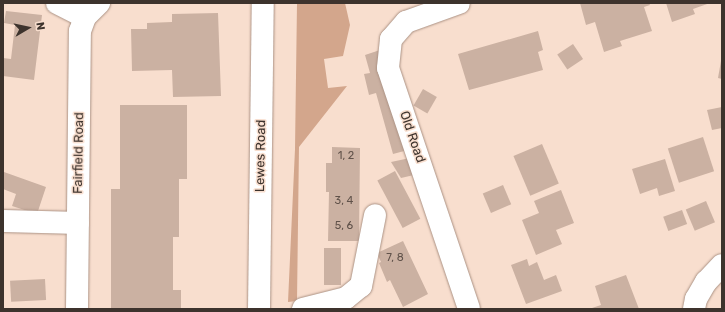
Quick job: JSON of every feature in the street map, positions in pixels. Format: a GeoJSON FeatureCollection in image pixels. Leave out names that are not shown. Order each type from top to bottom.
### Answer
{"type":"FeatureCollection","features":[{"type":"Feature","properties":{"kind":"street"},"geometry":{"type":"LineString","coordinates":[[57,3],[92,10]]}},
{"type":"Feature","properties":{"kind":"street","name":"Lewes Road"},"geometry":{"type":"LineString","coordinates":[[259,309],[263,3]]}},
{"type":"Feature","properties":{"kind":"street","name":"Old Road"},"geometry":{"type":"LineString","coordinates":[[459,3],[406,22],[391,39],[388,68],[469,309]]}},
{"type":"Feature","properties":{"kind":"street","name":"Fairfield Road"},"geometry":{"type":"LineString","coordinates":[[76,309],[80,31],[92,10]]}},
{"type":"Feature","properties":{"kind":"street"},"geometry":{"type":"LineString","coordinates":[[303,309],[346,298],[362,286],[376,215]]}},
{"type":"Feature","properties":{"kind":"street"},"geometry":{"type":"LineString","coordinates":[[3,221],[78,223]]}},
{"type":"Feature","properties":{"kind":"street"},"geometry":{"type":"LineString","coordinates":[[694,309],[696,299],[706,282],[722,265]]}},
{"type":"Feature","properties":{"kind":"shaded area"},"geometry":{"type":"Polygon","coordinates":[[[297,3],[345,3],[350,25],[343,56],[324,59],[328,88],[347,86],[299,147],[297,301],[288,302],[295,149],[297,3]]]}},
{"type":"Feature","properties":{"kind":"building"},"geometry":{"type":"Polygon","coordinates":[[[580,3],[649,3],[650,5],[644,7],[652,31],[620,41],[622,46],[604,52],[595,22],[586,25],[580,3]]]}},
{"type":"Feature","properties":{"kind":"building"},"geometry":{"type":"Polygon","coordinates":[[[666,3],[710,3],[693,9],[695,14],[672,22],[666,3]]]}},
{"type":"Feature","properties":{"kind":"building"},"geometry":{"type":"Polygon","coordinates":[[[6,11],[42,15],[34,80],[3,76],[3,58],[11,59],[15,25],[4,23],[6,11]]]}},
{"type":"Feature","properties":{"kind":"building"},"geometry":{"type":"Polygon","coordinates":[[[218,13],[221,96],[173,97],[172,70],[132,71],[131,29],[147,29],[147,23],[172,22],[172,14],[218,13]]]}},
{"type":"Feature","properties":{"kind":"building"},"geometry":{"type":"Polygon","coordinates":[[[538,31],[543,50],[538,52],[543,70],[469,90],[458,54],[538,31]]]}},
{"type":"Feature","properties":{"kind":"building"},"geometry":{"type":"Polygon","coordinates":[[[573,44],[583,59],[567,70],[557,55],[573,44]]]}},
{"type":"Feature","properties":{"kind":"building"},"geometry":{"type":"Polygon","coordinates":[[[380,50],[408,150],[393,154],[376,93],[369,95],[364,74],[370,73],[365,55],[380,50]]]}},
{"type":"Feature","properties":{"kind":"building"},"geometry":{"type":"Polygon","coordinates":[[[722,61],[722,79],[718,78],[722,61]]]}},
{"type":"Feature","properties":{"kind":"building"},"geometry":{"type":"Polygon","coordinates":[[[423,89],[437,97],[427,113],[414,105],[423,89]]]}},
{"type":"Feature","properties":{"kind":"building"},"geometry":{"type":"Polygon","coordinates":[[[120,105],[187,105],[187,179],[179,179],[179,237],[173,237],[173,290],[181,290],[181,309],[111,309],[111,189],[120,189],[120,105]]]}},
{"type":"Feature","properties":{"kind":"building"},"geometry":{"type":"Polygon","coordinates":[[[722,107],[722,128],[712,130],[707,110],[722,107]]]}},
{"type":"Feature","properties":{"kind":"building"},"geometry":{"type":"Polygon","coordinates":[[[703,137],[714,171],[679,183],[668,148],[703,137]]]}},
{"type":"Feature","properties":{"kind":"building"},"geometry":{"type":"Polygon","coordinates":[[[542,144],[559,184],[530,196],[513,156],[542,144]]]}},
{"type":"Feature","properties":{"kind":"building"},"geometry":{"type":"Polygon","coordinates":[[[332,147],[360,148],[359,241],[328,241],[329,192],[326,192],[326,163],[332,163],[332,147]]]}},
{"type":"Feature","properties":{"kind":"building"},"geometry":{"type":"Polygon","coordinates":[[[410,158],[414,175],[401,178],[391,162],[410,158]]]}},
{"type":"Feature","properties":{"kind":"building"},"geometry":{"type":"Polygon","coordinates":[[[665,159],[675,191],[659,196],[657,188],[640,194],[632,169],[665,159]]]}},
{"type":"Feature","properties":{"kind":"building"},"geometry":{"type":"Polygon","coordinates":[[[395,171],[420,219],[403,228],[377,180],[395,171]]]}},
{"type":"Feature","properties":{"kind":"building"},"geometry":{"type":"Polygon","coordinates":[[[4,172],[46,187],[37,214],[12,206],[16,194],[3,189],[4,172]]]}},
{"type":"Feature","properties":{"kind":"building"},"geometry":{"type":"Polygon","coordinates":[[[503,185],[511,204],[491,213],[483,194],[503,185]]]}},
{"type":"Feature","properties":{"kind":"building"},"geometry":{"type":"Polygon","coordinates":[[[561,190],[574,223],[556,230],[562,244],[536,255],[522,220],[539,213],[534,201],[561,190]]]}},
{"type":"Feature","properties":{"kind":"building"},"geometry":{"type":"Polygon","coordinates":[[[706,201],[715,222],[695,231],[686,210],[706,201]]]}},
{"type":"Feature","properties":{"kind":"building"},"geometry":{"type":"Polygon","coordinates":[[[682,210],[687,224],[668,231],[663,217],[682,210]]]}},
{"type":"Feature","properties":{"kind":"building"},"geometry":{"type":"Polygon","coordinates":[[[403,241],[428,294],[403,307],[390,280],[387,282],[379,263],[381,262],[377,253],[403,241]]]}},
{"type":"Feature","properties":{"kind":"building"},"geometry":{"type":"Polygon","coordinates":[[[324,248],[341,248],[341,285],[324,285],[324,248]]]}},
{"type":"Feature","properties":{"kind":"building"},"geometry":{"type":"Polygon","coordinates":[[[527,259],[529,266],[537,262],[544,280],[556,275],[562,291],[526,304],[511,265],[527,259]]]}},
{"type":"Feature","properties":{"kind":"building"},"geometry":{"type":"Polygon","coordinates":[[[626,275],[639,309],[589,309],[601,305],[595,286],[626,275]]]}},
{"type":"Feature","properties":{"kind":"building"},"geometry":{"type":"Polygon","coordinates":[[[45,279],[46,300],[11,302],[10,281],[45,279]]]}}]}
